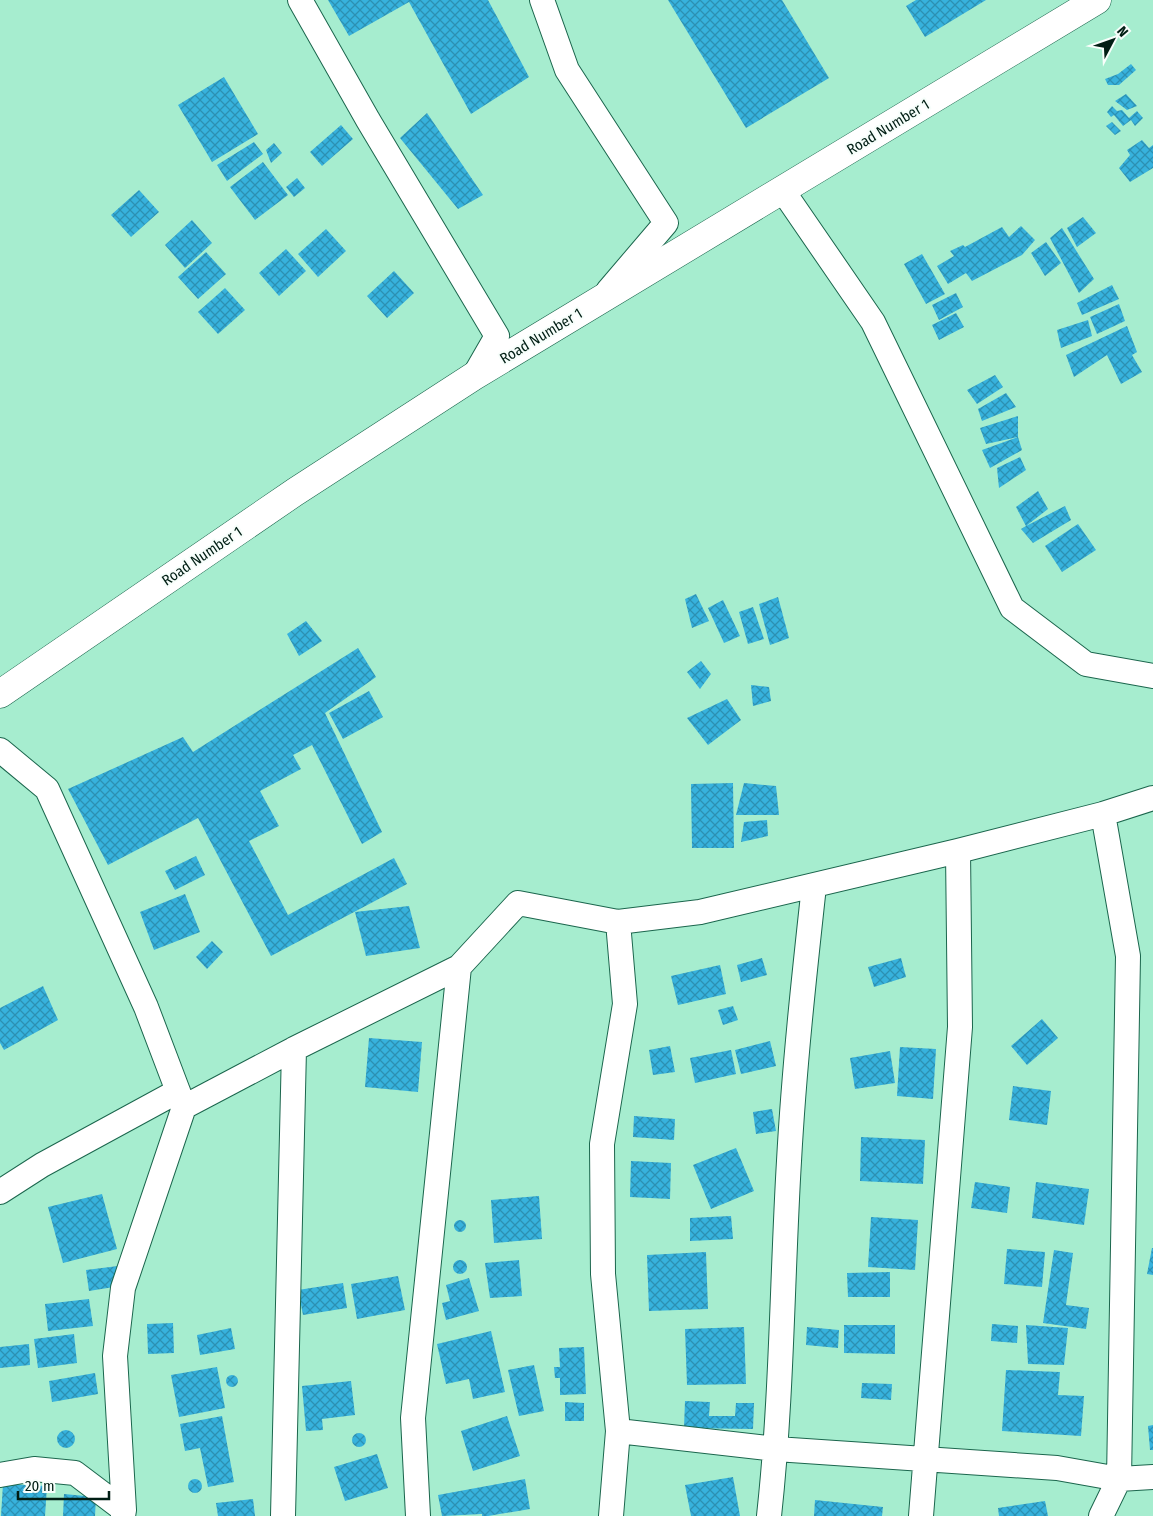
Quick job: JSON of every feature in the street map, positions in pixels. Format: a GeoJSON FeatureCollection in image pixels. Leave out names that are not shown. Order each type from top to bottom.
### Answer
{"type":"FeatureCollection","features":[{"type":"Feature","properties":{"kind":"highway","name":"Road Number 1"},"geometry":{"type":"LineString","coordinates":[[0,694],[295,492],[474,376],[1097,0]]}},
{"type":"Feature","properties":{"kind":"street"},"geometry":{"type":"LineString","coordinates":[[300,0],[368,120],[497,336],[474,376]]}},
{"type":"Feature","properties":{"kind":"street"},"geometry":{"type":"LineString","coordinates":[[542,0],[567,70],[666,223],[598,302]]}},
{"type":"Feature","properties":{"kind":"street"},"geometry":{"type":"LineString","coordinates":[[783,191],[873,322],[1012,608],[1086,664],[1153,676]]}},
{"type":"Feature","properties":{"kind":"street"},"geometry":{"type":"LineString","coordinates":[[0,750],[47,790],[146,1007],[181,1099],[123,1288],[115,1356],[124,1513]]}},
{"type":"Feature","properties":{"kind":"street"},"geometry":{"type":"LineString","coordinates":[[0,1192],[42,1165],[181,1099],[294,1049],[459,967],[518,904],[618,922],[700,912],[958,851],[1103,814],[1153,798]]}},
{"type":"Feature","properties":{"kind":"street"},"geometry":{"type":"LineString","coordinates":[[1101,1516],[1119,1480],[1128,956],[1103,814]]}},
{"type":"Feature","properties":{"kind":"street"},"geometry":{"type":"LineString","coordinates":[[921,1516],[960,1027],[958,851]]}},
{"type":"Feature","properties":{"kind":"street"},"geometry":{"type":"LineString","coordinates":[[769,1516],[776,1449],[788,1160],[814,886]]}},
{"type":"Feature","properties":{"kind":"street"},"geometry":{"type":"LineString","coordinates":[[610,1516],[618,1432],[603,1274],[602,1144],[625,1004],[618,922]]}},
{"type":"Feature","properties":{"kind":"street"},"geometry":{"type":"LineString","coordinates":[[418,1516],[413,1418],[459,967]]}},
{"type":"Feature","properties":{"kind":"street"},"geometry":{"type":"LineString","coordinates":[[282,1516],[294,1049]]}},
{"type":"Feature","properties":{"kind":"street"},"geometry":{"type":"LineString","coordinates":[[618,1432],[776,1449],[1058,1468],[1119,1480],[1153,1476]]}},
{"type":"Feature","properties":{"kind":"street"},"geometry":{"type":"LineString","coordinates":[[0,1475],[34,1469],[75,1473],[124,1513]]}},
{"type":"Feature","properties":{"kind":"building"},"geometry":{"type":"Polygon","coordinates":[[[328,0],[488,0],[529,77],[471,114],[409,2],[349,36],[328,0]]]}},
{"type":"Feature","properties":{"kind":"building"},"geometry":{"type":"Polygon","coordinates":[[[668,0],[782,0],[829,78],[746,128],[668,0]]]}},
{"type":"Feature","properties":{"kind":"building"},"geometry":{"type":"Polygon","coordinates":[[[916,0],[986,0],[925,37],[906,6],[916,0]]]}},
{"type":"Feature","properties":{"kind":"building"},"geometry":{"type":"Polygon","coordinates":[[[1131,64],[1136,70],[1119,85],[1108,85],[1105,79],[1118,74],[1131,64]]]}},
{"type":"Feature","properties":{"kind":"building"},"geometry":{"type":"Polygon","coordinates":[[[224,77],[258,134],[212,162],[178,105],[224,77]]]}},
{"type":"Feature","properties":{"kind":"building"},"geometry":{"type":"Polygon","coordinates":[[[1126,94],[1137,106],[1127,110],[1115,101],[1126,94]]]}},
{"type":"Feature","properties":{"kind":"building"},"geometry":{"type":"Polygon","coordinates":[[[1112,106],[1117,111],[1122,110],[1129,118],[1137,111],[1143,118],[1135,126],[1131,120],[1123,126],[1114,115],[1111,117],[1107,112],[1112,106]]]}},
{"type":"Feature","properties":{"kind":"building"},"geometry":{"type":"Polygon","coordinates":[[[427,113],[483,195],[458,209],[400,138],[427,113]]]}},
{"type":"Feature","properties":{"kind":"building"},"geometry":{"type":"Polygon","coordinates":[[[1112,122],[1121,131],[1115,135],[1106,126],[1112,122]]]}},
{"type":"Feature","properties":{"kind":"building"},"geometry":{"type":"Polygon","coordinates":[[[341,125],[353,139],[322,166],[310,152],[341,125]]]}},
{"type":"Feature","properties":{"kind":"building"},"geometry":{"type":"Polygon","coordinates":[[[1142,140],[1149,148],[1153,145],[1153,168],[1130,182],[1119,168],[1130,155],[1127,150],[1142,140]]]}},
{"type":"Feature","properties":{"kind":"building"},"geometry":{"type":"Polygon","coordinates":[[[254,142],[263,154],[227,181],[217,165],[254,142]]]}},
{"type":"Feature","properties":{"kind":"building"},"geometry":{"type":"Polygon","coordinates":[[[274,143],[282,153],[271,163],[266,150],[274,143]]]}},
{"type":"Feature","properties":{"kind":"building"},"geometry":{"type":"Polygon","coordinates":[[[263,162],[288,195],[255,220],[230,187],[263,162]]]}},
{"type":"Feature","properties":{"kind":"building"},"geometry":{"type":"Polygon","coordinates":[[[297,178],[305,188],[294,197],[286,187],[297,178]]]}},
{"type":"Feature","properties":{"kind":"building"},"geometry":{"type":"Polygon","coordinates":[[[139,190],[159,212],[131,237],[111,215],[139,190]]]}},
{"type":"Feature","properties":{"kind":"building"},"geometry":{"type":"Polygon","coordinates":[[[1083,217],[1096,233],[1077,247],[1067,228],[1083,217]]]}},
{"type":"Feature","properties":{"kind":"building"},"geometry":{"type":"Polygon","coordinates":[[[192,220],[212,243],[185,268],[165,245],[192,220]]]}},
{"type":"Feature","properties":{"kind":"building"},"geometry":{"type":"Polygon","coordinates":[[[1021,226],[1035,240],[1022,255],[972,281],[966,273],[948,284],[937,266],[954,256],[950,251],[963,245],[965,247],[1002,227],[1009,237],[1021,226]]]}},
{"type":"Feature","properties":{"kind":"building"},"geometry":{"type":"Polygon","coordinates":[[[1062,228],[1094,279],[1079,293],[1050,238],[1062,228]]]}},
{"type":"Feature","properties":{"kind":"building"},"geometry":{"type":"Polygon","coordinates":[[[326,229],[346,251],[318,277],[298,254],[326,229]]]}},
{"type":"Feature","properties":{"kind":"building"},"geometry":{"type":"Polygon","coordinates":[[[1046,242],[1061,263],[1045,276],[1031,253],[1046,242]]]}},
{"type":"Feature","properties":{"kind":"building"},"geometry":{"type":"Polygon","coordinates":[[[286,249],[306,271],[279,296],[259,273],[286,249]]]}},
{"type":"Feature","properties":{"kind":"building"},"geometry":{"type":"Polygon","coordinates":[[[206,252],[226,274],[198,299],[178,277],[206,252]]]}},
{"type":"Feature","properties":{"kind":"building"},"geometry":{"type":"Polygon","coordinates":[[[922,254],[945,294],[926,304],[904,264],[922,254]]]}},
{"type":"Feature","properties":{"kind":"building"},"geometry":{"type":"Polygon","coordinates":[[[394,271],[414,293],[387,318],[367,296],[394,271]]]}},
{"type":"Feature","properties":{"kind":"building"},"geometry":{"type":"Polygon","coordinates":[[[1112,285],[1119,299],[1082,315],[1077,303],[1112,285]]]}},
{"type":"Feature","properties":{"kind":"building"},"geometry":{"type":"Polygon","coordinates":[[[225,288],[245,310],[218,334],[198,312],[225,288]]]}},
{"type":"Feature","properties":{"kind":"building"},"geometry":{"type":"Polygon","coordinates":[[[956,293],[963,307],[939,320],[932,305],[956,293]]]}},
{"type":"Feature","properties":{"kind":"building"},"geometry":{"type":"Polygon","coordinates":[[[1119,304],[1125,321],[1097,334],[1090,317],[1119,304]]]}},
{"type":"Feature","properties":{"kind":"building"},"geometry":{"type":"Polygon","coordinates":[[[956,313],[964,327],[939,340],[932,325],[956,313]]]}},
{"type":"Feature","properties":{"kind":"building"},"geometry":{"type":"Polygon","coordinates":[[[1088,320],[1092,336],[1061,348],[1057,330],[1088,320]]]}},
{"type":"Feature","properties":{"kind":"building"},"geometry":{"type":"Polygon","coordinates":[[[1127,326],[1137,352],[1132,355],[1142,372],[1121,384],[1107,355],[1074,377],[1066,355],[1127,326]]]}},
{"type":"Feature","properties":{"kind":"building"},"geometry":{"type":"Polygon","coordinates":[[[995,375],[1003,387],[977,404],[967,390],[995,375]]]}},
{"type":"Feature","properties":{"kind":"building"},"geometry":{"type":"Polygon","coordinates":[[[1006,393],[1016,407],[982,421],[978,409],[1006,393]]]}},
{"type":"Feature","properties":{"kind":"building"},"geometry":{"type":"Polygon","coordinates":[[[1018,416],[1018,437],[986,444],[980,428],[1018,416]]]}},
{"type":"Feature","properties":{"kind":"building"},"geometry":{"type":"Polygon","coordinates":[[[1018,437],[1022,450],[990,468],[982,450],[1018,437]]]}},
{"type":"Feature","properties":{"kind":"building"},"geometry":{"type":"Polygon","coordinates":[[[1020,457],[1026,470],[999,488],[997,468],[1020,457]]]}},
{"type":"Feature","properties":{"kind":"building"},"geometry":{"type":"Polygon","coordinates":[[[1038,491],[1048,509],[1026,526],[1016,507],[1038,491]]]}},
{"type":"Feature","properties":{"kind":"building"},"geometry":{"type":"Polygon","coordinates":[[[1065,506],[1071,520],[1033,543],[1021,529],[1065,506]]]}},
{"type":"Feature","properties":{"kind":"building"},"geometry":{"type":"Polygon","coordinates":[[[1078,524],[1096,550],[1062,572],[1045,546],[1078,524]]]}},
{"type":"Feature","properties":{"kind":"building"},"geometry":{"type":"Polygon","coordinates":[[[696,594],[709,621],[692,628],[685,599],[696,594]]]}},
{"type":"Feature","properties":{"kind":"building"},"geometry":{"type":"Polygon","coordinates":[[[778,597],[789,638],[770,645],[759,604],[778,597]]]}},
{"type":"Feature","properties":{"kind":"building"},"geometry":{"type":"Polygon","coordinates":[[[723,600],[740,636],[724,643],[708,608],[723,600]]]}},
{"type":"Feature","properties":{"kind":"building"},"geometry":{"type":"Polygon","coordinates":[[[753,607],[764,639],[748,644],[739,612],[753,607]]]}},
{"type":"Feature","properties":{"kind":"building"},"geometry":{"type":"Polygon","coordinates":[[[306,621],[322,641],[299,656],[287,634],[306,621]]]}},
{"type":"Feature","properties":{"kind":"building"},"geometry":{"type":"Polygon","coordinates":[[[358,648],[376,677],[325,713],[382,832],[362,844],[312,745],[293,755],[301,769],[260,791],[279,826],[249,841],[288,915],[394,858],[407,884],[271,956],[198,818],[108,865],[68,789],[183,737],[193,752],[358,648]]]}},
{"type":"Feature","properties":{"kind":"building"},"geometry":{"type":"Polygon","coordinates":[[[701,661],[711,674],[700,689],[687,672],[701,661]]]}},
{"type":"Feature","properties":{"kind":"building"},"geometry":{"type":"Polygon","coordinates":[[[751,685],[769,687],[771,701],[753,706],[751,685]]]}},
{"type":"Feature","properties":{"kind":"building"},"geometry":{"type":"Polygon","coordinates":[[[369,691],[383,717],[343,739],[329,713],[369,691]]]}},
{"type":"Feature","properties":{"kind":"building"},"geometry":{"type":"Polygon","coordinates":[[[727,699],[741,720],[708,745],[687,718],[727,699]]]}},
{"type":"Feature","properties":{"kind":"building"},"geometry":{"type":"Polygon","coordinates":[[[733,783],[734,848],[692,848],[691,784],[733,783]]]}},
{"type":"Feature","properties":{"kind":"building"},"geometry":{"type":"Polygon","coordinates":[[[744,783],[776,786],[779,815],[736,815],[744,783]]]}},
{"type":"Feature","properties":{"kind":"building"},"geometry":{"type":"Polygon","coordinates":[[[767,820],[768,836],[741,842],[744,822],[767,820]]]}},
{"type":"Feature","properties":{"kind":"building"},"geometry":{"type":"Polygon","coordinates":[[[196,856],[205,875],[175,890],[165,871],[196,856]]]}},
{"type":"Feature","properties":{"kind":"building"},"geometry":{"type":"Polygon","coordinates":[[[185,894],[200,932],[154,950],[140,912],[185,894]]]}},
{"type":"Feature","properties":{"kind":"building"},"geometry":{"type":"Polygon","coordinates":[[[409,906],[420,948],[366,956],[355,912],[409,906]]]}},
{"type":"Feature","properties":{"kind":"building"},"geometry":{"type":"Polygon","coordinates":[[[212,941],[223,952],[207,969],[196,957],[212,941]]]}},
{"type":"Feature","properties":{"kind":"building"},"geometry":{"type":"Polygon","coordinates":[[[762,958],[767,975],[741,982],[737,965],[762,958]]]}},
{"type":"Feature","properties":{"kind":"building"},"geometry":{"type":"Polygon","coordinates":[[[901,958],[906,977],[874,987],[868,967],[901,958]]]}},
{"type":"Feature","properties":{"kind":"building"},"geometry":{"type":"Polygon","coordinates":[[[720,965],[726,994],[678,1005],[671,976],[720,965]]]}},
{"type":"Feature","properties":{"kind":"building"},"geometry":{"type":"Polygon","coordinates":[[[43,986],[58,1020],[4,1050],[0,1043],[0,1008],[43,986]]]}},
{"type":"Feature","properties":{"kind":"building"},"geometry":{"type":"Polygon","coordinates":[[[733,1006],[738,1020],[723,1025],[718,1010],[733,1006]]]}},
{"type":"Feature","properties":{"kind":"building"},"geometry":{"type":"Polygon","coordinates":[[[1042,1019],[1058,1038],[1027,1065],[1011,1046],[1042,1019]]]}},
{"type":"Feature","properties":{"kind":"building"},"geometry":{"type":"Polygon","coordinates":[[[369,1038],[422,1042],[418,1092],[365,1087],[369,1038]]]}},
{"type":"Feature","properties":{"kind":"building"},"geometry":{"type":"Polygon","coordinates":[[[770,1041],[776,1066],[741,1074],[735,1050],[770,1041]]]}},
{"type":"Feature","properties":{"kind":"building"},"geometry":{"type":"Polygon","coordinates":[[[670,1046],[675,1072],[653,1075],[649,1050],[670,1046]]]}},
{"type":"Feature","properties":{"kind":"building"},"geometry":{"type":"Polygon","coordinates":[[[900,1047],[936,1049],[933,1099],[897,1096],[900,1047]]]}},
{"type":"Feature","properties":{"kind":"building"},"geometry":{"type":"Polygon","coordinates":[[[731,1050],[736,1074],[695,1083],[690,1058],[731,1050]]]}},
{"type":"Feature","properties":{"kind":"building"},"geometry":{"type":"Polygon","coordinates":[[[890,1051],[895,1083],[855,1089],[850,1058],[890,1051]]]}},
{"type":"Feature","properties":{"kind":"building"},"geometry":{"type":"Polygon","coordinates":[[[1013,1086],[1051,1091],[1047,1125],[1009,1120],[1013,1086]]]}},
{"type":"Feature","properties":{"kind":"building"},"geometry":{"type":"Polygon","coordinates":[[[772,1109],[776,1131],[756,1134],[753,1112],[772,1109]]]}},
{"type":"Feature","properties":{"kind":"building"},"geometry":{"type":"Polygon","coordinates":[[[634,1116],[675,1119],[674,1140],[633,1137],[634,1116]]]}},
{"type":"Feature","properties":{"kind":"building"},"geometry":{"type":"Polygon","coordinates":[[[861,1137],[925,1140],[923,1184],[860,1181],[861,1137]]]}},
{"type":"Feature","properties":{"kind":"building"},"geometry":{"type":"Polygon","coordinates":[[[736,1148],[754,1191],[711,1209],[693,1165],[736,1148]]]}},
{"type":"Feature","properties":{"kind":"building"},"geometry":{"type":"Polygon","coordinates":[[[631,1161],[671,1163],[670,1199],[630,1197],[631,1161]]]}},
{"type":"Feature","properties":{"kind":"building"},"geometry":{"type":"Polygon","coordinates":[[[975,1182],[1010,1187],[1007,1213],[971,1208],[975,1182]]]}},
{"type":"Feature","properties":{"kind":"building"},"geometry":{"type":"Polygon","coordinates":[[[1036,1182],[1089,1189],[1084,1225],[1032,1218],[1036,1182]]]}},
{"type":"Feature","properties":{"kind":"building"},"geometry":{"type":"Polygon","coordinates":[[[102,1194],[117,1249],[63,1263],[48,1207],[102,1194]]]}},
{"type":"Feature","properties":{"kind":"building"},"geometry":{"type":"Polygon","coordinates":[[[539,1196],[542,1239],[494,1243],[491,1200],[539,1196]]]}},
{"type":"Feature","properties":{"kind":"building"},"geometry":{"type":"Polygon","coordinates":[[[731,1216],[733,1239],[690,1241],[690,1218],[731,1216]]]}},
{"type":"Feature","properties":{"kind":"building"},"geometry":{"type":"Polygon","coordinates":[[[871,1217],[918,1220],[915,1270],[868,1267],[871,1217]]]}},
{"type":"Feature","properties":{"kind":"building"},"geometry":{"type":"Polygon","coordinates":[[[460,1220],[466,1226],[460,1232],[454,1226],[460,1220]]]}},
{"type":"Feature","properties":{"kind":"building"},"geometry":{"type":"Polygon","coordinates":[[[1153,1248],[1153,1275],[1147,1274],[1153,1248]]]}},
{"type":"Feature","properties":{"kind":"building"},"geometry":{"type":"Polygon","coordinates":[[[1007,1249],[1045,1252],[1042,1287],[1004,1284],[1007,1249]]]}},
{"type":"Feature","properties":{"kind":"building"},"geometry":{"type":"Polygon","coordinates":[[[1054,1250],[1073,1253],[1066,1305],[1089,1308],[1086,1329],[1043,1323],[1054,1250]]]}},
{"type":"Feature","properties":{"kind":"building"},"geometry":{"type":"Polygon","coordinates":[[[706,1252],[708,1309],[649,1311],[647,1255],[706,1252]]]}},
{"type":"Feature","properties":{"kind":"building"},"geometry":{"type":"Polygon","coordinates":[[[457,1260],[463,1260],[467,1267],[463,1274],[457,1274],[453,1270],[453,1264],[457,1260]]]}},
{"type":"Feature","properties":{"kind":"building"},"geometry":{"type":"Polygon","coordinates":[[[519,1260],[522,1296],[490,1298],[485,1263],[519,1260]]]}},
{"type":"Feature","properties":{"kind":"building"},"geometry":{"type":"Polygon","coordinates":[[[118,1266],[120,1286],[89,1291],[86,1270],[118,1266]]]}},
{"type":"Feature","properties":{"kind":"building"},"geometry":{"type":"Polygon","coordinates":[[[890,1272],[890,1297],[848,1297],[847,1273],[890,1272]]]}},
{"type":"Feature","properties":{"kind":"building"},"geometry":{"type":"Polygon","coordinates":[[[398,1276],[405,1310],[357,1319],[351,1284],[398,1276]]]}},
{"type":"Feature","properties":{"kind":"building"},"geometry":{"type":"Polygon","coordinates":[[[469,1278],[479,1311],[446,1320],[442,1303],[450,1301],[446,1285],[469,1278]]]}},
{"type":"Feature","properties":{"kind":"building"},"geometry":{"type":"Polygon","coordinates":[[[343,1283],[347,1308],[303,1315],[298,1290],[343,1283]]]}},
{"type":"Feature","properties":{"kind":"building"},"geometry":{"type":"Polygon","coordinates":[[[89,1299],[93,1326],[48,1331],[45,1304],[89,1299]]]}},
{"type":"Feature","properties":{"kind":"building"},"geometry":{"type":"Polygon","coordinates":[[[173,1323],[174,1353],[148,1354],[147,1324],[173,1323]]]}},
{"type":"Feature","properties":{"kind":"building"},"geometry":{"type":"Polygon","coordinates":[[[992,1324],[1018,1326],[1017,1343],[991,1341],[992,1324]]]}},
{"type":"Feature","properties":{"kind":"building"},"geometry":{"type":"Polygon","coordinates":[[[844,1325],[895,1325],[895,1354],[844,1353],[844,1325]]]}},
{"type":"Feature","properties":{"kind":"building"},"geometry":{"type":"Polygon","coordinates":[[[1026,1325],[1068,1328],[1064,1365],[1028,1364],[1026,1325]]]}},
{"type":"Feature","properties":{"kind":"building"},"geometry":{"type":"Polygon","coordinates":[[[744,1327],[746,1384],[687,1385],[685,1329],[744,1327]]]}},
{"type":"Feature","properties":{"kind":"building"},"geometry":{"type":"Polygon","coordinates":[[[807,1327],[839,1330],[838,1348],[806,1345],[807,1327]]]}},
{"type":"Feature","properties":{"kind":"building"},"geometry":{"type":"Polygon","coordinates":[[[231,1328],[235,1349],[200,1355],[197,1335],[231,1328]]]}},
{"type":"Feature","properties":{"kind":"building"},"geometry":{"type":"Polygon","coordinates":[[[491,1331],[505,1392],[473,1399],[469,1379],[446,1384],[437,1344],[491,1331]]]}},
{"type":"Feature","properties":{"kind":"building"},"geometry":{"type":"Polygon","coordinates":[[[74,1334],[77,1363],[38,1368],[34,1339],[74,1334]]]}},
{"type":"Feature","properties":{"kind":"building"},"geometry":{"type":"Polygon","coordinates":[[[29,1344],[30,1365],[0,1368],[0,1347],[29,1344]]]}},
{"type":"Feature","properties":{"kind":"building"},"geometry":{"type":"Polygon","coordinates":[[[584,1347],[586,1394],[560,1395],[560,1378],[555,1378],[554,1367],[560,1367],[559,1348],[584,1347]]]}},
{"type":"Feature","properties":{"kind":"building"},"geometry":{"type":"Polygon","coordinates":[[[534,1365],[544,1411],[519,1416],[508,1370],[534,1365]]]}},
{"type":"Feature","properties":{"kind":"building"},"geometry":{"type":"Polygon","coordinates":[[[217,1367],[225,1408],[179,1417],[171,1375],[217,1367]]]}},
{"type":"Feature","properties":{"kind":"building"},"geometry":{"type":"Polygon","coordinates":[[[1006,1370],[1060,1372],[1058,1395],[1084,1396],[1081,1436],[1002,1431],[1006,1370]]]}},
{"type":"Feature","properties":{"kind":"building"},"geometry":{"type":"Polygon","coordinates":[[[95,1373],[98,1394],[52,1402],[49,1381],[95,1373]]]}},
{"type":"Feature","properties":{"kind":"building"},"geometry":{"type":"Polygon","coordinates":[[[232,1375],[238,1381],[232,1387],[226,1381],[232,1375]]]}},
{"type":"Feature","properties":{"kind":"building"},"geometry":{"type":"Polygon","coordinates":[[[351,1381],[355,1415],[322,1419],[323,1430],[306,1431],[302,1386],[351,1381]]]}},
{"type":"Feature","properties":{"kind":"building"},"geometry":{"type":"Polygon","coordinates":[[[862,1383],[892,1384],[891,1400],[861,1398],[862,1383]]]}},
{"type":"Feature","properties":{"kind":"building"},"geometry":{"type":"Polygon","coordinates":[[[685,1401],[710,1402],[709,1416],[735,1416],[736,1403],[754,1403],[753,1429],[684,1428],[685,1401]]]}},
{"type":"Feature","properties":{"kind":"building"},"geometry":{"type":"Polygon","coordinates":[[[565,1402],[584,1403],[584,1421],[565,1421],[565,1402]]]}},
{"type":"Feature","properties":{"kind":"building"},"geometry":{"type":"Polygon","coordinates":[[[222,1416],[234,1482],[208,1487],[200,1448],[185,1451],[180,1424],[222,1416]]]}},
{"type":"Feature","properties":{"kind":"building"},"geometry":{"type":"Polygon","coordinates":[[[507,1416],[520,1456],[473,1471],[461,1431],[507,1416]]]}},
{"type":"Feature","properties":{"kind":"building"},"geometry":{"type":"Polygon","coordinates":[[[1153,1425],[1153,1450],[1150,1450],[1148,1426],[1153,1425]]]}},
{"type":"Feature","properties":{"kind":"building"},"geometry":{"type":"Polygon","coordinates":[[[66,1430],[72,1433],[75,1439],[72,1445],[66,1448],[60,1445],[57,1439],[60,1433],[66,1430]]]}},
{"type":"Feature","properties":{"kind":"building"},"geometry":{"type":"Polygon","coordinates":[[[359,1433],[364,1435],[366,1440],[364,1445],[359,1447],[354,1445],[352,1440],[354,1435],[359,1433]]]}},
{"type":"Feature","properties":{"kind":"building"},"geometry":{"type":"Polygon","coordinates":[[[377,1454],[388,1488],[345,1501],[334,1467],[377,1454]]]}},
{"type":"Feature","properties":{"kind":"building"},"geometry":{"type":"Polygon","coordinates":[[[733,1477],[740,1516],[691,1516],[685,1485],[733,1477]]]}},
{"type":"Feature","properties":{"kind":"building"},"geometry":{"type":"Polygon","coordinates":[[[192,1479],[198,1479],[202,1486],[198,1493],[192,1493],[188,1489],[188,1483],[192,1479]]]}},
{"type":"Feature","properties":{"kind":"building"},"geometry":{"type":"Polygon","coordinates":[[[525,1479],[530,1509],[488,1516],[482,1516],[482,1514],[442,1516],[438,1495],[525,1479]]]}},
{"type":"Feature","properties":{"kind":"building"},"geometry":{"type":"Polygon","coordinates":[[[3,1484],[47,1486],[45,1516],[1,1516],[3,1484]]]}},
{"type":"Feature","properties":{"kind":"building"},"geometry":{"type":"Polygon","coordinates":[[[64,1494],[96,1497],[95,1516],[63,1516],[64,1494]]]}},
{"type":"Feature","properties":{"kind":"building"},"geometry":{"type":"Polygon","coordinates":[[[253,1499],[255,1516],[218,1516],[216,1503],[253,1499]]]}},
{"type":"Feature","properties":{"kind":"building"},"geometry":{"type":"Polygon","coordinates":[[[815,1500],[883,1507],[882,1516],[814,1516],[815,1500]]]}},
{"type":"Feature","properties":{"kind":"building"},"geometry":{"type":"Polygon","coordinates":[[[1045,1501],[1048,1516],[999,1516],[998,1508],[1045,1501]]]}}]}
